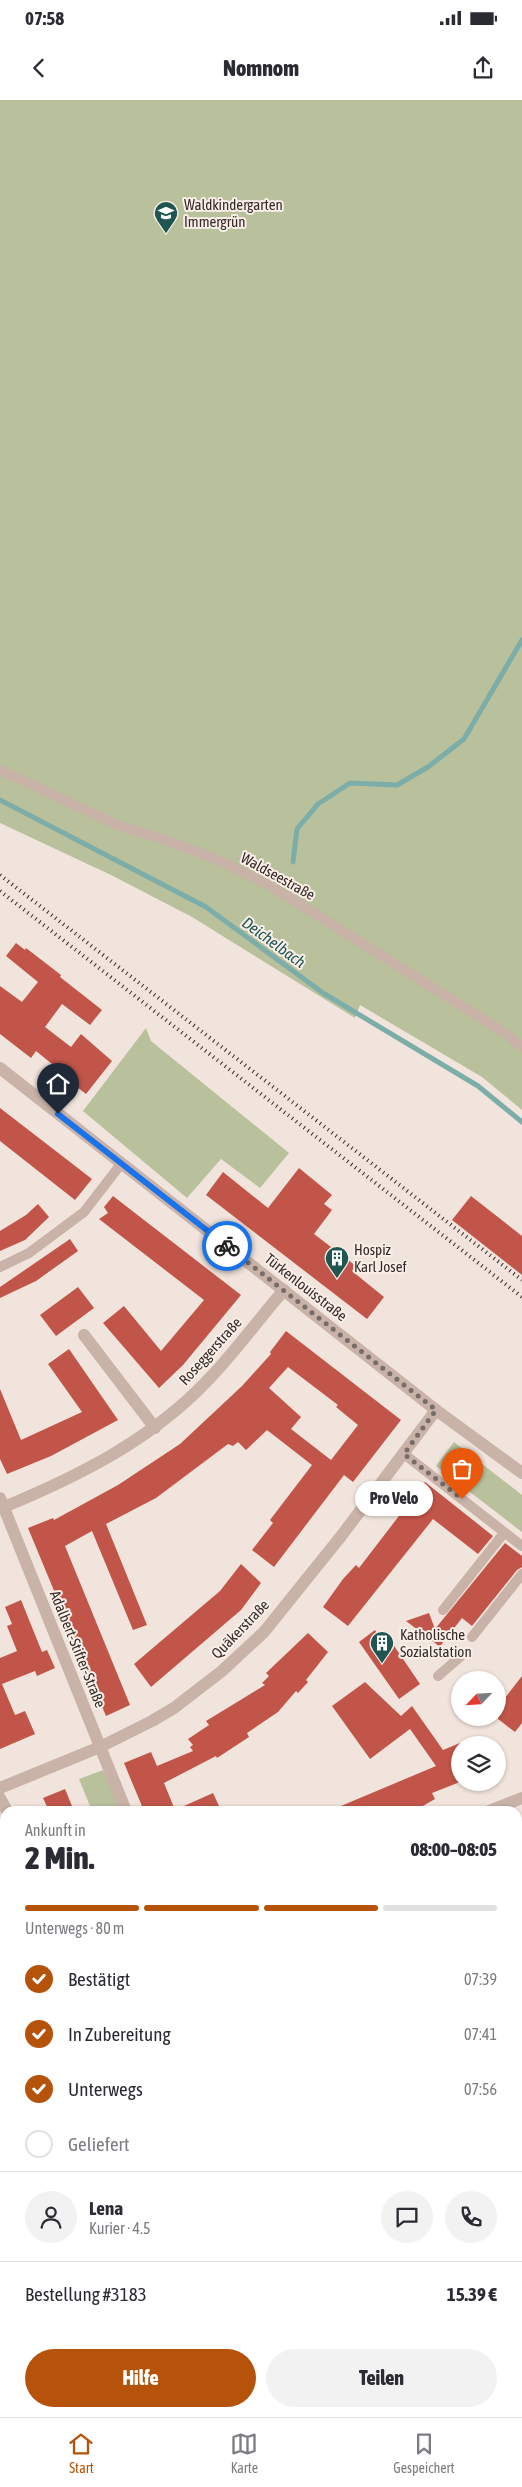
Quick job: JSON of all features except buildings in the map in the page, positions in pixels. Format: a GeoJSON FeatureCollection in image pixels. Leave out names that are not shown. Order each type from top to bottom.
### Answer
{"type":"FeatureCollection","features":[{"type":"Feature","properties":{"kind":"street","name":"Türkenlouisstraße"},"geometry":{"type":"LineString","coordinates":[[0,1068],[436,1410],[522,1473]]}},
{"type":"Feature","properties":{"kind":"street","name":"Roseggerstraße"},"geometry":{"type":"LineString","coordinates":[[2,1503],[94,1467],[155,1428],[208,1380],[284,1290]]}},
{"type":"Feature","properties":{"kind":"street"},"geometry":{"type":"LineString","coordinates":[[84,1335],[155,1428]]}},
{"type":"Feature","properties":{"kind":"street","name":"Quäkerstraße"},"geometry":{"type":"LineString","coordinates":[[0,1788],[100,1747],[174,1708],[222,1671],[264,1632],[404,1454],[436,1410]]}},
{"type":"Feature","properties":{"kind":"street","name":"Adalbert-Stifter-Straße"},"geometry":{"type":"LineString","coordinates":[[2,1503],[124,1806]]}},
{"type":"Feature","properties":{"kind":"street"},"geometry":{"type":"LineString","coordinates":[[502,1806],[522,1798]]}},
{"type":"Feature","properties":{"kind":"lane","name":"Waldseestraße"},"geometry":{"type":"LineString","coordinates":[[0,770],[122,827],[157,837],[218,860],[269,885],[505,1033],[522,1047]]}},
{"type":"Feature","properties":{"kind":"lane"},"geometry":{"type":"LineString","coordinates":[[0,1267],[30,1253],[84,1212],[121,1164]]}},
{"type":"Feature","properties":{"kind":"lane"},"geometry":{"type":"LineString","coordinates":[[404,1454],[522,1546]]}},
{"type":"Feature","properties":{"kind":"lane"},"geometry":{"type":"LineString","coordinates":[[444,1610],[504,1533]]}},
{"type":"Feature","properties":{"kind":"lane"},"geometry":{"type":"LineString","coordinates":[[472,1637],[522,1574]]}},
{"type":"Feature","properties":{"kind":"lane"},"geometry":{"type":"LineString","coordinates":[[438,1676],[460,1656]]}},
{"type":"Feature","properties":{"kind":"green space"},"geometry":{"type":"Polygon","coordinates":[[[0,100],[522,100],[522,1110],[482,1077],[360,1005],[355,1018],[192,917],[111,875],[0,823],[0,100]]]}},
{"type":"Feature","properties":{"kind":"green space"},"geometry":{"type":"Polygon","coordinates":[[[146,1028],[151,1041],[289,1153],[260,1188],[221,1159],[187,1198],[83,1111],[146,1028]]]}},
{"type":"Feature","properties":{"kind":"green space"},"geometry":{"type":"Polygon","coordinates":[[[454,1442],[522,1495],[522,1532],[436,1466],[454,1442]]]}},
{"type":"Feature","properties":{"kind":"green space"},"geometry":{"type":"Polygon","coordinates":[[[103,1770],[119,1806],[90,1806],[79,1779],[103,1770]]]}},
{"type":"Feature","properties":{"kind":"waterway"},"geometry":{"type":"LineString","coordinates":[[293,862],[297,829],[318,804],[350,783],[397,785],[428,767],[464,739],[522,640]]}},
{"type":"Feature","properties":{"kind":"waterway","name":"Deichelbach"},"geometry":{"type":"LineString","coordinates":[[0,800],[206,907],[323,993],[478,1086],[522,1122]]}},
{"type":"Feature","properties":{"kind":"railway"},"geometry":{"type":"LineString","coordinates":[[0,875],[522,1280]]}},
{"type":"Feature","properties":{"kind":"railway"},"geometry":{"type":"LineString","coordinates":[[0,891],[522,1297]]}},
{"type":"Feature","properties":{"kind":"way so far"},"geometry":{"type":"LineString","coordinates":[[227,1246],[436,1410],[404,1454],[421,1465],[462,1499]]}},
{"type":"Feature","properties":{"kind":"place","name":"Waldkindergarten Immergrün"},"geometry":{"type":"Point","coordinates":[166,234]}},
{"type":"Feature","properties":{"kind":"place","name":"Hospiz Karl Josef"},"geometry":{"type":"Point","coordinates":[337,1279]}},
{"type":"Feature","properties":{"kind":"place","name":"Pro Velo"},"geometry":{"type":"Point","coordinates":[462,1499]}},
{"type":"Feature","properties":{"kind":"place","name":"Katholische Sozialstation"},"geometry":{"type":"Point","coordinates":[382,1664]}},
{"type":"Feature","properties":{"kind":"route"},"geometry":{"type":"LineString","coordinates":[[58,1114],[227,1246]]}}]}
